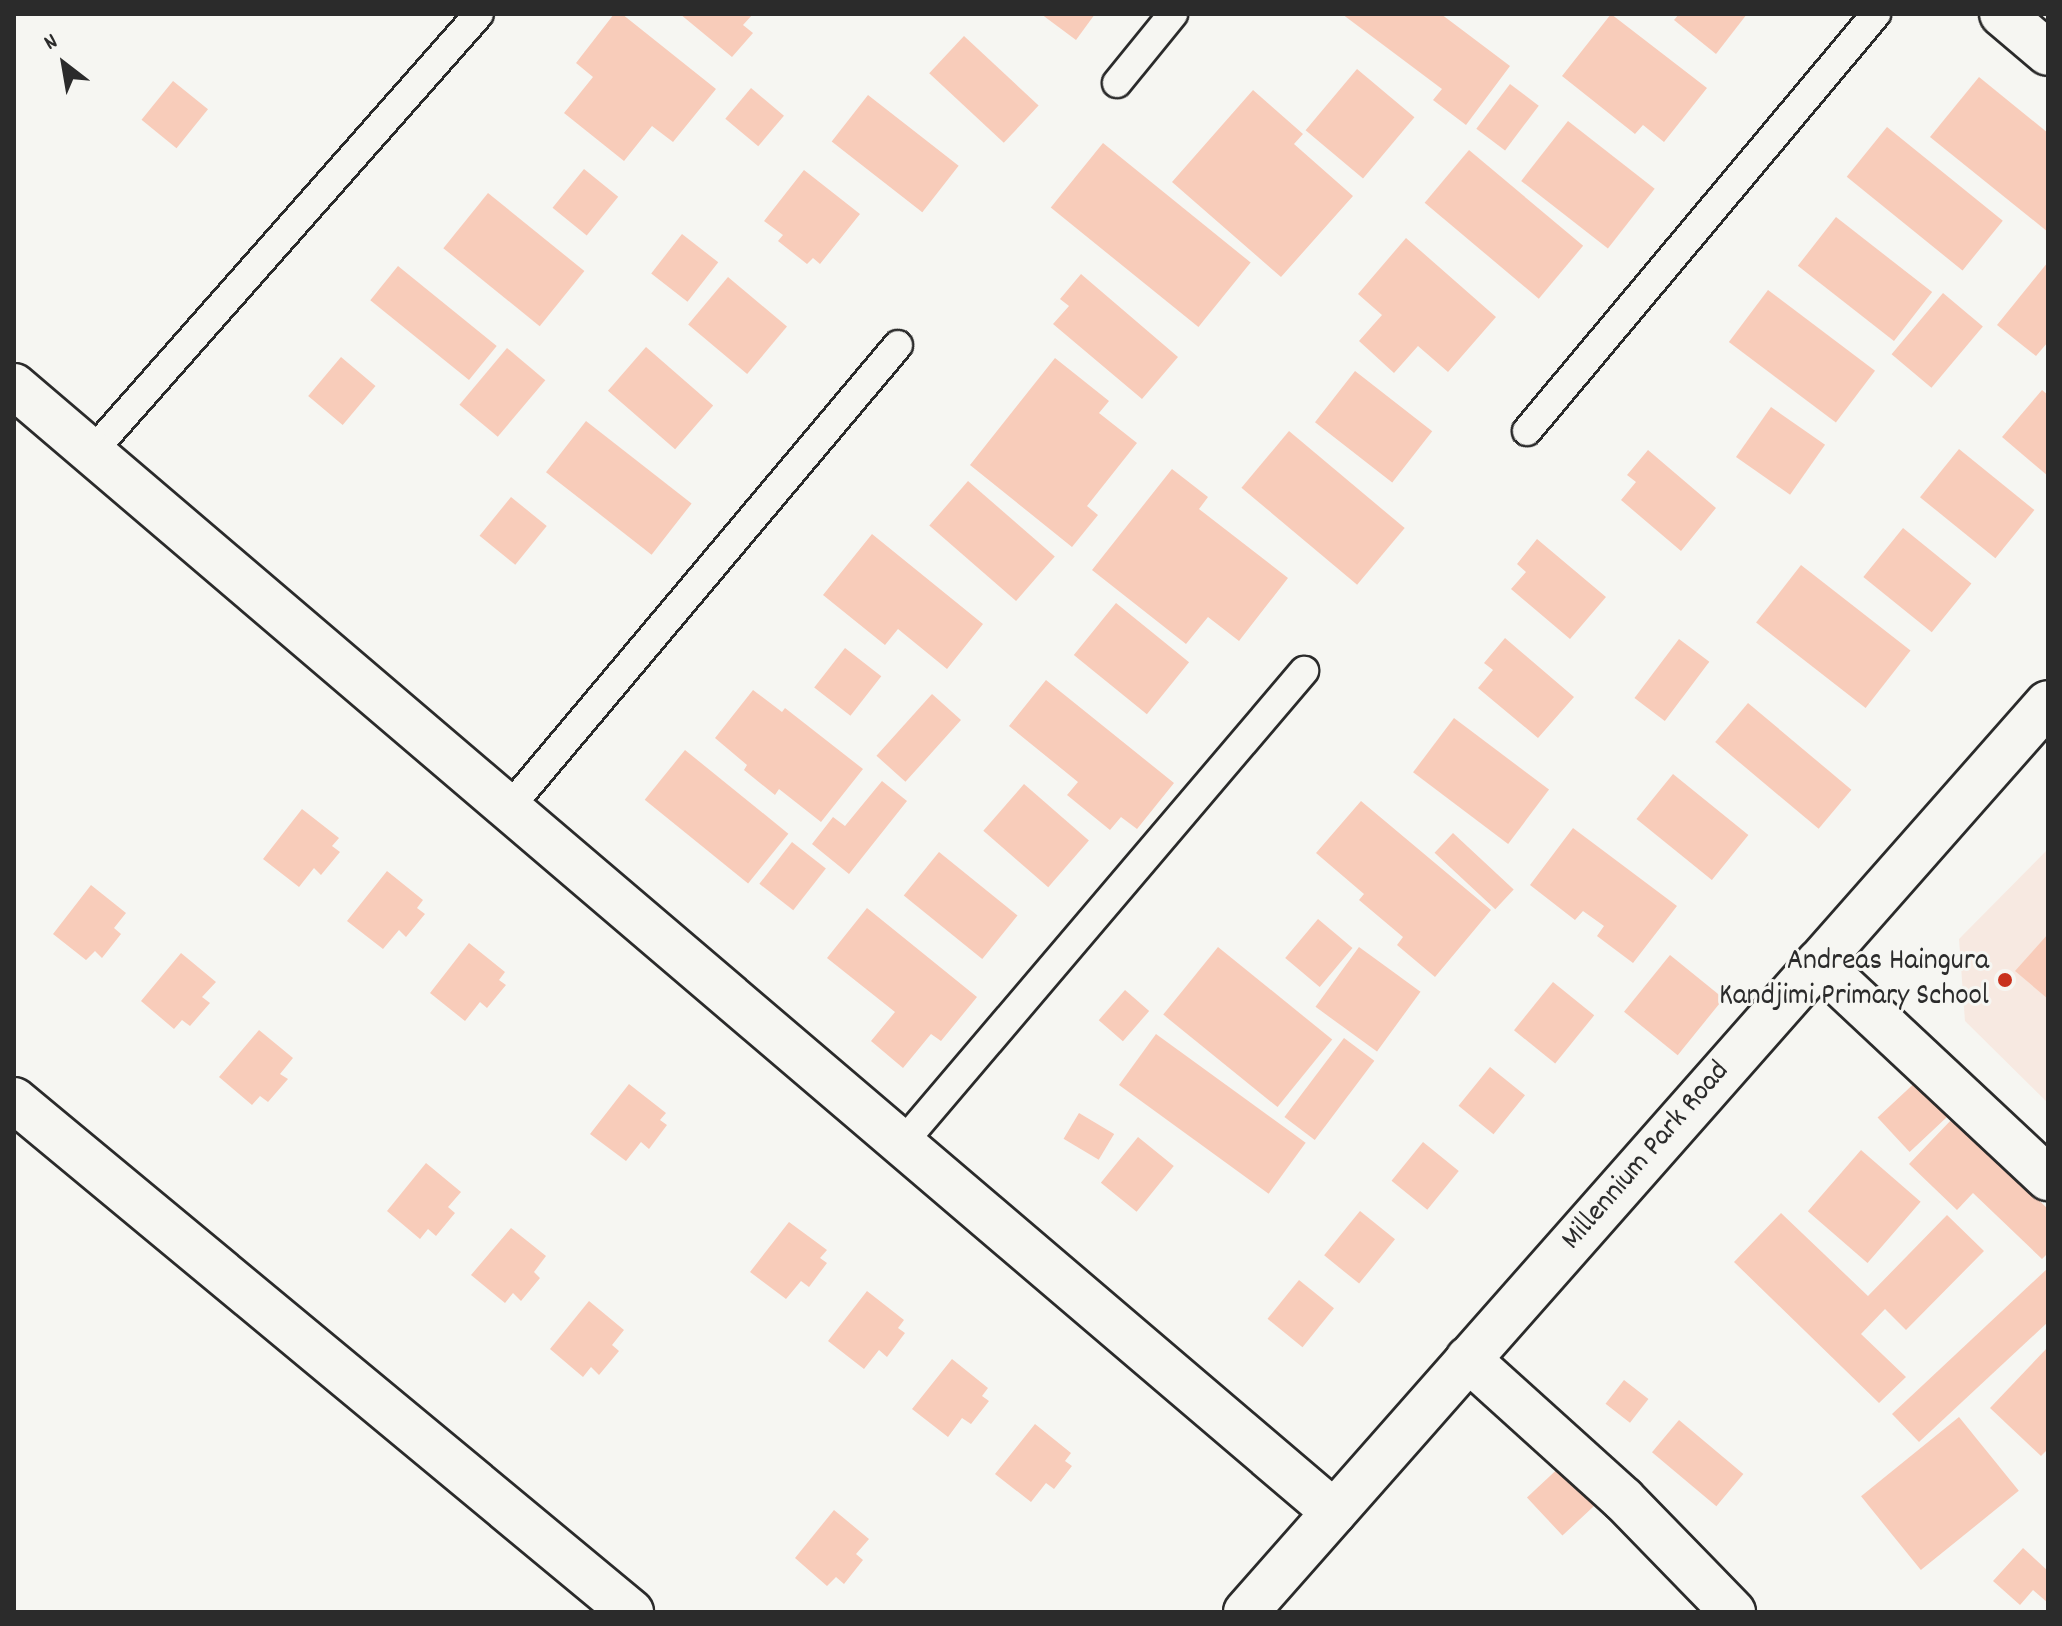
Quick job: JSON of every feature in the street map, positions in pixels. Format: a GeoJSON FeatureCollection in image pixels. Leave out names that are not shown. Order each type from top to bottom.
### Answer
{"type":"FeatureCollection","features":[{"type":"Feature","properties":{"kind":"street"},"geometry":{"type":"LineString","coordinates":[[2002,14],[2048,53]]}},
{"type":"Feature","properties":{"kind":"street"},"geometry":{"type":"LineString","coordinates":[[14,386],[900,1146],[1334,1512]]}},
{"type":"Feature","properties":{"kind":"street","name":"Millennium Park Road"},"geometry":{"type":"LineString","coordinates":[[1246,1612],[2048,703]]}},
{"type":"Feature","properties":{"kind":"street"},"geometry":{"type":"LineString","coordinates":[[1818,963],[2048,1178]]}},
{"type":"Feature","properties":{"kind":"street"},"geometry":{"type":"LineString","coordinates":[[14,1100],[631,1612]]}},
{"type":"Feature","properties":{"kind":"street"},"geometry":{"type":"LineString","coordinates":[[1468,1359],[1623,1499],[1733,1612]]}},
{"type":"Feature","properties":{"kind":"lane"},"geometry":{"type":"LineString","coordinates":[[92,452],[479,14]]}},
{"type":"Feature","properties":{"kind":"lane"},"geometry":{"type":"LineString","coordinates":[[1117,83],[1173,14]]}},
{"type":"Feature","properties":{"kind":"lane"},"geometry":{"type":"LineString","coordinates":[[1527,431],[1876,14]]}},
{"type":"Feature","properties":{"kind":"lane"},"geometry":{"type":"LineString","coordinates":[[508,809],[898,345]]}},
{"type":"Feature","properties":{"kind":"lane"},"geometry":{"type":"LineString","coordinates":[[900,1146],[1304,671]]}},
{"type":"Feature","properties":{"kind":"shaded area","name":"Andreas Haingura Kandjimi Primary School"},"geometry":{"type":"Polygon","coordinates":[[[2048,849],[2048,1103],[1965,1021],[1959,939],[2048,849]]]}},
{"type":"Feature","properties":{"kind":"building"},"geometry":{"type":"Polygon","coordinates":[[[614,14],[622,14],[716,89],[673,142],[652,126],[624,161],[564,113],[593,77],[576,63],[614,14]]]}},
{"type":"Feature","properties":{"kind":"building"},"geometry":{"type":"Polygon","coordinates":[[[680,14],[753,14],[743,25],[753,33],[732,57],[680,14]]]}},
{"type":"Feature","properties":{"kind":"building"},"geometry":{"type":"Polygon","coordinates":[[[1041,14],[1095,14],[1076,40],[1041,14]]]}},
{"type":"Feature","properties":{"kind":"building"},"geometry":{"type":"Polygon","coordinates":[[[1342,14],[1441,14],[1510,66],[1466,125],[1433,100],[1442,89],[1342,14]]]}},
{"type":"Feature","properties":{"kind":"building"},"geometry":{"type":"Polygon","coordinates":[[[1611,14],[1707,88],[1664,142],[1643,125],[1635,134],[1562,76],[1611,14]]]}},
{"type":"Feature","properties":{"kind":"building"},"geometry":{"type":"Polygon","coordinates":[[[1679,14],[1747,14],[1716,54],[1674,20],[1679,14]]]}},
{"type":"Feature","properties":{"kind":"building"},"geometry":{"type":"Polygon","coordinates":[[[964,36],[1039,106],[1004,143],[929,73],[964,36]]]}},
{"type":"Feature","properties":{"kind":"building"},"geometry":{"type":"Polygon","coordinates":[[[1357,69],[1414,117],[1363,178],[1306,130],[1357,69]]]}},
{"type":"Feature","properties":{"kind":"building"},"geometry":{"type":"Polygon","coordinates":[[[1979,77],[2048,133],[2048,232],[1930,137],[1979,77]]]}},
{"type":"Feature","properties":{"kind":"building"},"geometry":{"type":"Polygon","coordinates":[[[173,81],[208,109],[177,148],[142,120],[173,81]]]}},
{"type":"Feature","properties":{"kind":"building"},"geometry":{"type":"Polygon","coordinates":[[[1510,84],[1539,106],[1505,150],[1476,129],[1510,84]]]}},
{"type":"Feature","properties":{"kind":"building"},"geometry":{"type":"Polygon","coordinates":[[[751,88],[784,116],[758,146],[725,119],[751,88]]]}},
{"type":"Feature","properties":{"kind":"building"},"geometry":{"type":"Polygon","coordinates":[[[1253,90],[1303,134],[1294,144],[1353,196],[1281,277],[1172,182],[1253,90]]]}},
{"type":"Feature","properties":{"kind":"building"},"geometry":{"type":"Polygon","coordinates":[[[868,95],[959,166],[922,212],[832,141],[868,95]]]}},
{"type":"Feature","properties":{"kind":"building"},"geometry":{"type":"Polygon","coordinates":[[[1568,121],[1655,189],[1608,249],[1521,181],[1568,121]]]}},
{"type":"Feature","properties":{"kind":"building"},"geometry":{"type":"Polygon","coordinates":[[[1887,127],[2003,221],[1963,271],[1847,177],[1887,127]]]}},
{"type":"Feature","properties":{"kind":"building"},"geometry":{"type":"Polygon","coordinates":[[[1103,143],[1251,263],[1198,327],[1051,208],[1103,143]]]}},
{"type":"Feature","properties":{"kind":"building"},"geometry":{"type":"Polygon","coordinates":[[[1469,150],[1583,246],[1539,299],[1425,203],[1469,150]]]}},
{"type":"Feature","properties":{"kind":"building"},"geometry":{"type":"Polygon","coordinates":[[[584,169],[618,197],[587,236],[553,208],[584,169]]]}},
{"type":"Feature","properties":{"kind":"building"},"geometry":{"type":"Polygon","coordinates":[[[804,170],[860,214],[820,264],[813,258],[807,264],[778,241],[783,235],[764,221],[804,170]]]}},
{"type":"Feature","properties":{"kind":"building"},"geometry":{"type":"Polygon","coordinates":[[[488,193],[584,271],[540,326],[443,248],[488,193]]]}},
{"type":"Feature","properties":{"kind":"building"},"geometry":{"type":"Polygon","coordinates":[[[1836,217],[1932,292],[1894,341],[1798,266],[1836,217]]]}},
{"type":"Feature","properties":{"kind":"building"},"geometry":{"type":"Polygon","coordinates":[[[682,234],[718,262],[687,302],[651,273],[682,234]]]}},
{"type":"Feature","properties":{"kind":"building"},"geometry":{"type":"Polygon","coordinates":[[[1406,238],[1496,317],[1448,372],[1418,346],[1394,373],[1359,341],[1382,315],[1358,294],[1406,238]]]}},
{"type":"Feature","properties":{"kind":"building"},"geometry":{"type":"Polygon","coordinates":[[[2048,262],[2048,342],[2036,356],[1997,325],[2048,262]]]}},
{"type":"Feature","properties":{"kind":"building"},"geometry":{"type":"Polygon","coordinates":[[[398,266],[497,346],[469,380],[370,300],[398,266]]]}},
{"type":"Feature","properties":{"kind":"building"},"geometry":{"type":"Polygon","coordinates":[[[1081,274],[1178,357],[1142,399],[1053,324],[1069,306],[1060,299],[1081,274]]]}},
{"type":"Feature","properties":{"kind":"building"},"geometry":{"type":"Polygon","coordinates":[[[728,277],[787,326],[747,374],[688,324],[728,277]]]}},
{"type":"Feature","properties":{"kind":"building"},"geometry":{"type":"Polygon","coordinates":[[[1768,290],[1875,371],[1836,423],[1729,342],[1768,290]]]}},
{"type":"Feature","properties":{"kind":"building"},"geometry":{"type":"Polygon","coordinates":[[[1943,293],[1983,326],[1931,388],[1892,354],[1943,293]]]}},
{"type":"Feature","properties":{"kind":"building"},"geometry":{"type":"Polygon","coordinates":[[[646,347],[713,405],[675,449],[608,391],[646,347]]]}},
{"type":"Feature","properties":{"kind":"building"},"geometry":{"type":"Polygon","coordinates":[[[507,348],[545,380],[498,437],[459,405],[507,348]]]}},
{"type":"Feature","properties":{"kind":"building"},"geometry":{"type":"Polygon","coordinates":[[[341,357],[375,386],[343,425],[308,396],[341,357]]]}},
{"type":"Feature","properties":{"kind":"building"},"geometry":{"type":"Polygon","coordinates":[[[1055,358],[1109,401],[1099,413],[1137,443],[1087,506],[1098,515],[1072,547],[970,465],[1055,358]]]}},
{"type":"Feature","properties":{"kind":"building"},"geometry":{"type":"Polygon","coordinates":[[[1355,371],[1432,431],[1392,483],[1315,422],[1355,371]]]}},
{"type":"Feature","properties":{"kind":"building"},"geometry":{"type":"Polygon","coordinates":[[[2042,390],[2048,395],[2048,476],[2002,437],[2042,390]]]}},
{"type":"Feature","properties":{"kind":"building"},"geometry":{"type":"Polygon","coordinates":[[[1771,407],[1825,445],[1790,495],[1736,457],[1771,407]]]}},
{"type":"Feature","properties":{"kind":"building"},"geometry":{"type":"Polygon","coordinates":[[[586,421],[692,503],[652,555],[546,472],[586,421]]]}},
{"type":"Feature","properties":{"kind":"building"},"geometry":{"type":"Polygon","coordinates":[[[1289,431],[1405,528],[1357,585],[1241,488],[1289,431]]]}},
{"type":"Feature","properties":{"kind":"building"},"geometry":{"type":"Polygon","coordinates":[[[1959,449],[2034,510],[1995,558],[1920,497],[1959,449]]]}},
{"type":"Feature","properties":{"kind":"building"},"geometry":{"type":"Polygon","coordinates":[[[1648,450],[1716,508],[1681,551],[1621,500],[1636,482],[1627,475],[1648,450]]]}},
{"type":"Feature","properties":{"kind":"building"},"geometry":{"type":"Polygon","coordinates":[[[1172,469],[1208,497],[1199,509],[1288,578],[1239,641],[1208,617],[1186,644],[1092,570],[1172,469]]]}},
{"type":"Feature","properties":{"kind":"building"},"geometry":{"type":"Polygon","coordinates":[[[968,481],[1055,556],[1016,601],[929,526],[968,481]]]}},
{"type":"Feature","properties":{"kind":"building"},"geometry":{"type":"Polygon","coordinates":[[[511,497],[547,526],[515,565],[480,536],[511,497]]]}},
{"type":"Feature","properties":{"kind":"building"},"geometry":{"type":"Polygon","coordinates":[[[1903,528],[1971,583],[1932,632],[1863,577],[1903,528]]]}},
{"type":"Feature","properties":{"kind":"building"},"geometry":{"type":"Polygon","coordinates":[[[872,534],[983,624],[947,669],[898,629],[885,645],[823,595],[872,534]]]}},
{"type":"Feature","properties":{"kind":"building"},"geometry":{"type":"Polygon","coordinates":[[[1537,539],[1606,597],[1570,639],[1511,589],[1526,572],[1517,564],[1537,539]]]}},
{"type":"Feature","properties":{"kind":"building"},"geometry":{"type":"Polygon","coordinates":[[[1801,565],[1911,651],[1866,708],[1756,623],[1801,565]]]}},
{"type":"Feature","properties":{"kind":"building"},"geometry":{"type":"Polygon","coordinates":[[[1116,603],[1189,662],[1147,714],[1074,655],[1116,603]]]}},
{"type":"Feature","properties":{"kind":"building"},"geometry":{"type":"Polygon","coordinates":[[[1505,638],[1574,697],[1538,738],[1478,688],[1493,670],[1484,663],[1505,638]]]}},
{"type":"Feature","properties":{"kind":"building"},"geometry":{"type":"Polygon","coordinates":[[[1679,639],[1709,662],[1665,721],[1634,698],[1679,639]]]}},
{"type":"Feature","properties":{"kind":"building"},"geometry":{"type":"Polygon","coordinates":[[[845,648],[881,676],[850,716],[814,687],[845,648]]]}},
{"type":"Feature","properties":{"kind":"building"},"geometry":{"type":"Polygon","coordinates":[[[1046,680],[1174,783],[1137,829],[1121,817],[1110,830],[1067,795],[1078,782],[1009,726],[1046,680]]]}},
{"type":"Feature","properties":{"kind":"building"},"geometry":{"type":"Polygon","coordinates":[[[753,690],[782,712],[785,708],[863,769],[821,822],[779,789],[775,795],[744,770],[747,765],[715,738],[753,690]]]}},
{"type":"Feature","properties":{"kind":"building"},"geometry":{"type":"Polygon","coordinates":[[[932,694],[961,720],[905,782],[876,756],[932,694]]]}},
{"type":"Feature","properties":{"kind":"building"},"geometry":{"type":"Polygon","coordinates":[[[1748,703],[1851,790],[1819,829],[1715,742],[1748,703]]]}},
{"type":"Feature","properties":{"kind":"building"},"geometry":{"type":"Polygon","coordinates":[[[1454,718],[1549,790],[1508,844],[1413,772],[1454,718]]]}},
{"type":"Feature","properties":{"kind":"building"},"geometry":{"type":"Polygon","coordinates":[[[685,750],[788,834],[748,883],[645,800],[685,750]]]}},
{"type":"Feature","properties":{"kind":"building"},"geometry":{"type":"Polygon","coordinates":[[[1673,774],[1748,835],[1712,880],[1636,819],[1673,774]]]}},
{"type":"Feature","properties":{"kind":"building"},"geometry":{"type":"Polygon","coordinates":[[[882,781],[907,801],[849,874],[812,844],[833,817],[845,826],[882,781]]]}},
{"type":"Feature","properties":{"kind":"building"},"geometry":{"type":"Polygon","coordinates":[[[1024,784],[1089,840],[1048,887],[983,831],[1024,784]]]}},
{"type":"Feature","properties":{"kind":"building"},"geometry":{"type":"Polygon","coordinates":[[[1361,801],[1491,910],[1435,977],[1397,945],[1403,937],[1359,900],[1364,894],[1316,853],[1361,801]]]}},
{"type":"Feature","properties":{"kind":"building"},"geometry":{"type":"Polygon","coordinates":[[[302,809],[339,838],[332,846],[340,852],[321,875],[314,868],[299,887],[263,859],[302,809]]]}},
{"type":"Feature","properties":{"kind":"building"},"geometry":{"type":"Polygon","coordinates":[[[1573,828],[1677,906],[1633,963],[1597,936],[1604,926],[1583,911],[1575,920],[1530,885],[1573,828]]]}},
{"type":"Feature","properties":{"kind":"building"},"geometry":{"type":"Polygon","coordinates":[[[1453,833],[1514,890],[1495,909],[1435,853],[1453,833]]]}},
{"type":"Feature","properties":{"kind":"building"},"geometry":{"type":"Polygon","coordinates":[[[792,842],[826,868],[793,910],[759,884],[792,842]]]}},
{"type":"Feature","properties":{"kind":"building"},"geometry":{"type":"Polygon","coordinates":[[[939,852],[1017,916],[982,959],[904,896],[939,852]]]}},
{"type":"Feature","properties":{"kind":"building"},"geometry":{"type":"Polygon","coordinates":[[[387,871],[423,900],[417,908],[425,914],[406,937],[399,930],[383,949],[347,921],[387,871]]]}},
{"type":"Feature","properties":{"kind":"building"},"geometry":{"type":"Polygon","coordinates":[[[91,885],[126,913],[114,928],[121,934],[102,958],[95,951],[86,960],[53,934],[91,885]]]}},
{"type":"Feature","properties":{"kind":"building"},"geometry":{"type":"Polygon","coordinates":[[[867,908],[977,997],[941,1041],[931,1034],[903,1068],[871,1041],[895,1012],[827,958],[867,908]]]}},
{"type":"Feature","properties":{"kind":"building"},"geometry":{"type":"Polygon","coordinates":[[[1318,919],[1352,948],[1320,987],[1285,958],[1318,919]]]}},
{"type":"Feature","properties":{"kind":"building"},"geometry":{"type":"Polygon","coordinates":[[[2048,934],[2048,999],[2015,971],[2048,934]]]}},
{"type":"Feature","properties":{"kind":"building"},"geometry":{"type":"Polygon","coordinates":[[[469,943],[505,972],[499,980],[506,985],[487,1008],[480,1002],[465,1021],[430,993],[469,943]]]}},
{"type":"Feature","properties":{"kind":"building"},"geometry":{"type":"Polygon","coordinates":[[[1218,947],[1332,1040],[1277,1107],[1163,1015],[1218,947]]]}},
{"type":"Feature","properties":{"kind":"building"},"geometry":{"type":"Polygon","coordinates":[[[1359,947],[1420,992],[1377,1052],[1316,1007],[1359,947]]]}},
{"type":"Feature","properties":{"kind":"building"},"geometry":{"type":"Polygon","coordinates":[[[181,953],[216,982],[202,997],[210,1003],[190,1026],[182,1020],[174,1029],[141,1001],[181,953]]]}},
{"type":"Feature","properties":{"kind":"building"},"geometry":{"type":"Polygon","coordinates":[[[1670,955],[1724,998],[1678,1055],[1624,1012],[1670,955]]]}},
{"type":"Feature","properties":{"kind":"building"},"geometry":{"type":"Polygon","coordinates":[[[1553,982],[1594,1015],[1555,1064],[1514,1030],[1553,982]]]}},
{"type":"Feature","properties":{"kind":"building"},"geometry":{"type":"Polygon","coordinates":[[[1125,990],[1149,1011],[1123,1041],[1099,1020],[1125,990]]]}},
{"type":"Feature","properties":{"kind":"building"},"geometry":{"type":"Polygon","coordinates":[[[259,1030],[293,1058],[280,1074],[288,1079],[268,1102],[260,1096],[252,1105],[219,1077],[259,1030]]]}},
{"type":"Feature","properties":{"kind":"building"},"geometry":{"type":"Polygon","coordinates":[[[1156,1034],[1306,1143],[1269,1194],[1119,1085],[1156,1034]]]}},
{"type":"Feature","properties":{"kind":"building"},"geometry":{"type":"Polygon","coordinates":[[[1344,1038],[1374,1061],[1315,1140],[1284,1117],[1344,1038]]]}},
{"type":"Feature","properties":{"kind":"building"},"geometry":{"type":"Polygon","coordinates":[[[1490,1067],[1525,1095],[1494,1134],[1459,1106],[1490,1067]]]}},
{"type":"Feature","properties":{"kind":"building"},"geometry":{"type":"Polygon","coordinates":[[[1920,1078],[1952,1112],[1910,1152],[1878,1118],[1920,1078]]]}},
{"type":"Feature","properties":{"kind":"building"},"geometry":{"type":"Polygon","coordinates":[[[629,1084],[666,1113],[660,1120],[667,1125],[649,1149],[641,1142],[626,1161],[590,1134],[629,1084]]]}},
{"type":"Feature","properties":{"kind":"building"},"geometry":{"type":"Polygon","coordinates":[[[1079,1113],[1114,1134],[1099,1160],[1064,1139],[1079,1113]]]}},
{"type":"Feature","properties":{"kind":"building"},"geometry":{"type":"Polygon","coordinates":[[[1953,1118],[2048,1209],[2048,1253],[2042,1259],[1973,1193],[1957,1210],[1909,1164],[1953,1118]]]}},
{"type":"Feature","properties":{"kind":"building"},"geometry":{"type":"Polygon","coordinates":[[[1138,1137],[1174,1166],[1137,1212],[1101,1183],[1138,1137]]]}},
{"type":"Feature","properties":{"kind":"building"},"geometry":{"type":"Polygon","coordinates":[[[1423,1142],[1459,1171],[1427,1210],[1392,1181],[1423,1142]]]}},
{"type":"Feature","properties":{"kind":"building"},"geometry":{"type":"Polygon","coordinates":[[[1861,1150],[1921,1202],[1867,1263],[1808,1211],[1861,1150]]]}},
{"type":"Feature","properties":{"kind":"building"},"geometry":{"type":"Polygon","coordinates":[[[426,1163],[461,1192],[448,1207],[455,1213],[436,1236],[428,1229],[420,1239],[387,1211],[426,1163]]]}},
{"type":"Feature","properties":{"kind":"building"},"geometry":{"type":"Polygon","coordinates":[[[1360,1211],[1395,1239],[1359,1284],[1324,1255],[1360,1211]]]}},
{"type":"Feature","properties":{"kind":"building"},"geometry":{"type":"Polygon","coordinates":[[[1781,1213],[1868,1296],[1947,1215],[1984,1251],[1906,1330],[1885,1309],[1861,1334],[1906,1377],[1879,1403],[1734,1262],[1781,1213]]]}},
{"type":"Feature","properties":{"kind":"building"},"geometry":{"type":"Polygon","coordinates":[[[789,1222],[827,1250],[820,1258],[827,1263],[809,1287],[801,1281],[786,1299],[750,1272],[789,1222]]]}},
{"type":"Feature","properties":{"kind":"building"},"geometry":{"type":"Polygon","coordinates":[[[511,1228],[546,1256],[534,1272],[540,1278],[521,1301],[513,1293],[505,1303],[471,1275],[511,1228]]]}},
{"type":"Feature","properties":{"kind":"building"},"geometry":{"type":"Polygon","coordinates":[[[2048,1268],[2048,1322],[1919,1442],[1892,1414],[2048,1268]]]}},
{"type":"Feature","properties":{"kind":"building"},"geometry":{"type":"Polygon","coordinates":[[[1299,1280],[1334,1308],[1303,1347],[1268,1319],[1299,1280]]]}},
{"type":"Feature","properties":{"kind":"building"},"geometry":{"type":"Polygon","coordinates":[[[867,1291],[904,1320],[898,1328],[905,1333],[887,1357],[879,1350],[864,1369],[828,1341],[867,1291]]]}},
{"type":"Feature","properties":{"kind":"building"},"geometry":{"type":"Polygon","coordinates":[[[589,1301],[624,1330],[612,1345],[619,1351],[599,1375],[591,1367],[583,1377],[550,1349],[589,1301]]]}},
{"type":"Feature","properties":{"kind":"building"},"geometry":{"type":"Polygon","coordinates":[[[2048,1347],[2048,1449],[2041,1456],[1990,1408],[2048,1347]]]}},
{"type":"Feature","properties":{"kind":"building"},"geometry":{"type":"Polygon","coordinates":[[[952,1359],[988,1388],[982,1396],[989,1401],[971,1424],[962,1418],[948,1437],[912,1409],[952,1359]]]}},
{"type":"Feature","properties":{"kind":"building"},"geometry":{"type":"Polygon","coordinates":[[[1624,1380],[1648,1399],[1630,1423],[1606,1404],[1624,1380]]]}},
{"type":"Feature","properties":{"kind":"building"},"geometry":{"type":"Polygon","coordinates":[[[1959,1417],[2019,1491],[1921,1570],[1861,1496],[1959,1417]]]}},
{"type":"Feature","properties":{"kind":"building"},"geometry":{"type":"Polygon","coordinates":[[[1679,1420],[1743,1474],[1716,1506],[1652,1452],[1679,1420]]]}},
{"type":"Feature","properties":{"kind":"building"},"geometry":{"type":"Polygon","coordinates":[[[1035,1424],[1071,1453],[1065,1461],[1072,1466],[1054,1489],[1046,1483],[1031,1502],[995,1474],[1035,1424]]]}},
{"type":"Feature","properties":{"kind":"building"},"geometry":{"type":"Polygon","coordinates":[[[1565,1462],[1600,1500],[1562,1535],[1527,1497],[1565,1462]]]}},
{"type":"Feature","properties":{"kind":"building"},"geometry":{"type":"Polygon","coordinates":[[[834,1510],[869,1539],[856,1554],[863,1560],[844,1584],[836,1577],[827,1586],[795,1558],[834,1510]]]}},
{"type":"Feature","properties":{"kind":"building"},"geometry":{"type":"Polygon","coordinates":[[[2023,1548],[2048,1571],[2048,1603],[2033,1590],[2020,1605],[1993,1581],[2023,1548]]]}},
{"type":"Feature","properties":{"kind":"place","name":"Andreas Haingura Kandjimi Primary School"},"geometry":{"type":"Point","coordinates":[2005,980]}}]}
